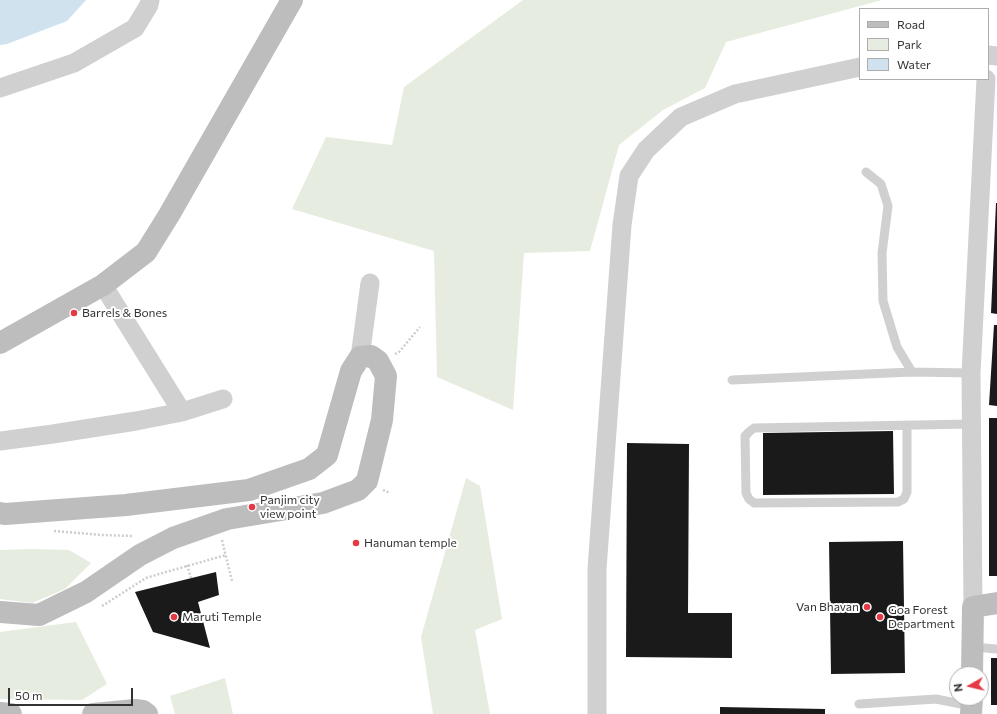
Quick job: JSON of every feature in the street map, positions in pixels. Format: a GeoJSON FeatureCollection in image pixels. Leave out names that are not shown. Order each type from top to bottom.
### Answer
{"type":"FeatureCollection","features":[{"type":"Feature","properties":{"kind":"street"},"geometry":{"type":"LineString","coordinates":[[0,88],[74,64],[135,28],[149,5],[150,0]]}},
{"type":"Feature","properties":{"kind":"street"},"geometry":{"type":"LineString","coordinates":[[0,343],[103,285],[146,252],[177,201],[292,0]]}},
{"type":"Feature","properties":{"kind":"street"},"geometry":{"type":"LineString","coordinates":[[597,714],[597,569],[622,225],[629,176],[646,150],[681,117],[735,94],[859,67]]}},
{"type":"Feature","properties":{"kind":"street"},"geometry":{"type":"LineString","coordinates":[[972,666],[971,373],[986,80]]}},
{"type":"Feature","properties":{"kind":"street"},"geometry":{"type":"LineString","coordinates":[[0,612],[39,615],[86,592],[140,555],[173,538],[227,519],[323,503],[358,490],[367,481],[382,420],[386,376],[369,359],[370,283]]}},
{"type":"Feature","properties":{"kind":"street"},"geometry":{"type":"LineString","coordinates":[[103,285],[182,412]]}},
{"type":"Feature","properties":{"kind":"street"},"geometry":{"type":"LineString","coordinates":[[0,513],[5,514],[126,505],[249,490],[309,469],[327,454],[351,371],[369,359]]}},
{"type":"Feature","properties":{"kind":"street"},"geometry":{"type":"LineString","coordinates":[[0,441],[136,421],[182,412],[223,399]]}},
{"type":"Feature","properties":{"kind":"street"},"geometry":{"type":"LineString","coordinates":[[973,607],[997,603]]}},
{"type":"Feature","properties":{"kind":"street"},"geometry":{"type":"LineString","coordinates":[[93,714],[136,710],[143,711],[147,714]]}},
{"type":"Feature","properties":{"kind":"street"},"geometry":{"type":"LineString","coordinates":[[0,713],[11,714]]}},
{"type":"Feature","properties":{"kind":"lane"},"geometry":{"type":"LineString","coordinates":[[866,172],[881,184],[888,206],[882,253],[883,302],[897,347],[912,372]]}},
{"type":"Feature","properties":{"kind":"lane"},"geometry":{"type":"LineString","coordinates":[[732,380],[912,372],[971,373]]}},
{"type":"Feature","properties":{"kind":"lane"},"geometry":{"type":"LineString","coordinates":[[907,425],[907,492],[904,499],[898,502],[754,503],[749,499],[746,493],[745,436],[754,428],[907,425],[971,424]]}},
{"type":"Feature","properties":{"kind":"lane"},"geometry":{"type":"LineString","coordinates":[[973,647],[997,649]]}},
{"type":"Feature","properties":{"kind":"lane"},"geometry":{"type":"LineString","coordinates":[[859,704],[936,699],[949,702]]}},
{"type":"Feature","properties":{"kind":"path"},"geometry":{"type":"LineString","coordinates":[[369,359],[399,352],[420,327]]}},
{"type":"Feature","properties":{"kind":"path"},"geometry":{"type":"LineString","coordinates":[[50,531],[133,536]]}},
{"type":"Feature","properties":{"kind":"path"},"geometry":{"type":"LineString","coordinates":[[221,534],[232,581]]}},
{"type":"Feature","properties":{"kind":"path"},"geometry":{"type":"LineString","coordinates":[[159,574],[226,555]]}},
{"type":"Feature","properties":{"kind":"path"},"geometry":{"type":"LineString","coordinates":[[187,566],[191,578]]}},
{"type":"Feature","properties":{"kind":"green space"},"geometry":{"type":"Polygon","coordinates":[[[523,0],[882,0],[726,42],[705,88],[663,110],[619,145],[590,251],[524,253],[513,410],[437,377],[434,251],[292,209],[326,137],[392,145],[404,87],[523,0]]]}},
{"type":"Feature","properties":{"kind":"green space"},"geometry":{"type":"Polygon","coordinates":[[[466,478],[480,486],[502,619],[475,630],[490,714],[433,714],[421,637],[466,478]]]}},
{"type":"Feature","properties":{"kind":"green space"},"geometry":{"type":"Polygon","coordinates":[[[0,550],[69,550],[91,563],[65,589],[32,603],[0,599],[0,550]]]}},
{"type":"Feature","properties":{"kind":"green space"},"geometry":{"type":"Polygon","coordinates":[[[76,622],[107,684],[82,700],[0,699],[0,632],[76,622]]]}},
{"type":"Feature","properties":{"kind":"green space"},"geometry":{"type":"Polygon","coordinates":[[[225,678],[233,714],[175,714],[170,696],[225,678]]]}},
{"type":"Feature","properties":{"kind":"water"},"geometry":{"type":"Polygon","coordinates":[[[0,0],[86,0],[67,21],[7,44],[0,45],[0,0]]]}},
{"type":"Feature","properties":{"kind":"building"},"geometry":{"type":"Polygon","coordinates":[[[997,203],[997,314],[991,313],[997,203]]]}},
{"type":"Feature","properties":{"kind":"building"},"geometry":{"type":"Polygon","coordinates":[[[994,325],[997,325],[997,406],[989,405],[994,325]]]}},
{"type":"Feature","properties":{"kind":"building"},"geometry":{"type":"Polygon","coordinates":[[[989,418],[997,418],[997,576],[989,576],[989,418]]]}},
{"type":"Feature","properties":{"kind":"building"},"geometry":{"type":"Polygon","coordinates":[[[893,431],[894,494],[763,495],[763,433],[893,431]]]}},
{"type":"Feature","properties":{"kind":"building"},"geometry":{"type":"Polygon","coordinates":[[[627,443],[689,444],[688,613],[732,613],[732,658],[626,657],[627,443]]]}},
{"type":"Feature","properties":{"kind":"building","name":"Van Bhavan"},"geometry":{"type":"Polygon","coordinates":[[[903,541],[905,673],[831,674],[829,542],[903,541]]]}},
{"type":"Feature","properties":{"kind":"building","name":"Maruti Temple"},"geometry":{"type":"Polygon","coordinates":[[[216,572],[219,595],[198,602],[210,648],[153,632],[135,592],[216,572]]]}},
{"type":"Feature","properties":{"kind":"building"},"geometry":{"type":"Polygon","coordinates":[[[991,658],[997,658],[997,705],[991,705],[991,658]]]}},
{"type":"Feature","properties":{"kind":"building"},"geometry":{"type":"Polygon","coordinates":[[[720,707],[825,709],[825,714],[720,714],[720,707]]]}},
{"type":"Feature","properties":{"kind":"place","name":"Barrels & Bones"},"geometry":{"type":"Point","coordinates":[74,313]}},
{"type":"Feature","properties":{"kind":"place","name":"Panjim city view point"},"geometry":{"type":"Point","coordinates":[252,507]}},
{"type":"Feature","properties":{"kind":"place","name":"Hanuman temple"},"geometry":{"type":"Point","coordinates":[356,543]}},
{"type":"Feature","properties":{"kind":"place","name":"Van Bhavan"},"geometry":{"type":"Point","coordinates":[867,607]}},
{"type":"Feature","properties":{"kind":"place","name":"Maruti Temple"},"geometry":{"type":"Point","coordinates":[174,617]}},
{"type":"Feature","properties":{"kind":"place","name":"Goa Forest Department"},"geometry":{"type":"Point","coordinates":[880,617]}}]}
